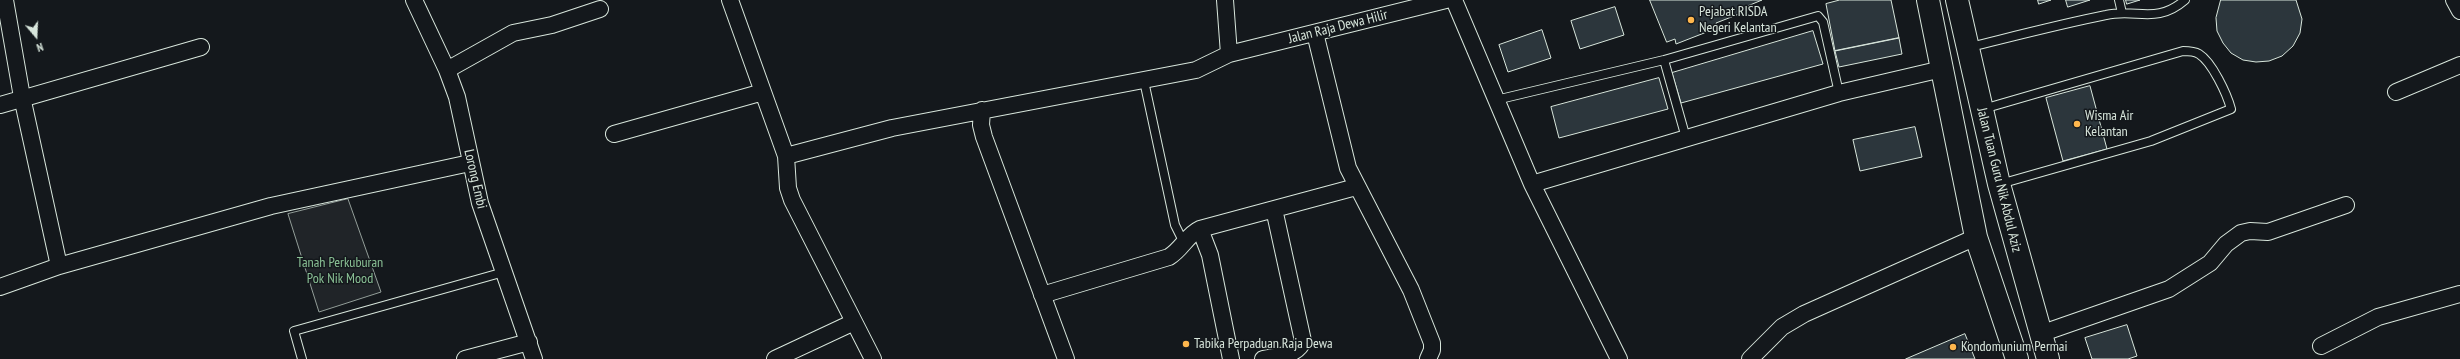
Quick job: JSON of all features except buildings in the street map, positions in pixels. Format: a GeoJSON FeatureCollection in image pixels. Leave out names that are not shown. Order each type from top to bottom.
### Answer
{"type":"FeatureCollection","features":[{"type":"Feature","properties":{"kind":"main road"},"geometry":{"type":"LineString","coordinates":[[1928,0],[1976,237],[2017,359]]}},
{"type":"Feature","properties":{"kind":"main road","name":"Jalan Tuan Guru Nik Abdul Aziz"},"geometry":{"type":"LineString","coordinates":[[1957,0],[1980,110],[2048,359]]}},
{"type":"Feature","properties":{"kind":"main road"},"geometry":{"type":"LineString","coordinates":[[1976,237],[1988,232],[1995,224],[1999,184]]}},
{"type":"Feature","properties":{"kind":"street"},"geometry":{"type":"LineString","coordinates":[[5,0],[22,97],[59,266]]}},
{"type":"Feature","properties":{"kind":"street","name":"Lorong Embi"},"geometry":{"type":"LineString","coordinates":[[414,0],[447,70],[464,128],[470,163],[480,203],[534,359]]}},
{"type":"Feature","properties":{"kind":"street"},"geometry":{"type":"LineString","coordinates":[[730,0],[786,156],[788,188],[792,200],[873,359]]}},
{"type":"Feature","properties":{"kind":"street"},"geometry":{"type":"LineString","coordinates":[[1224,0],[1229,54]]}},
{"type":"Feature","properties":{"kind":"street","name":"Jalan Raja Dewa Hilir"},"geometry":{"type":"LineString","coordinates":[[786,156],[892,128],[1196,70],[1229,54],[1446,0]]}},
{"type":"Feature","properties":{"kind":"street"},"geometry":{"type":"LineString","coordinates":[[1454,0],[1532,184],[1619,359]]}},
{"type":"Feature","properties":{"kind":"street"},"geometry":{"type":"LineString","coordinates":[[2454,0],[2460,11]]}},
{"type":"Feature","properties":{"kind":"street"},"geometry":{"type":"LineString","coordinates":[[447,70],[513,33],[552,25],[600,9]]}},
{"type":"Feature","properties":{"kind":"street"},"geometry":{"type":"LineString","coordinates":[[1315,33],[1343,148],[1356,187],[1411,290],[1432,343],[1428,359]]}},
{"type":"Feature","properties":{"kind":"street"},"geometry":{"type":"LineString","coordinates":[[0,105],[22,97],[202,47]]}},
{"type":"Feature","properties":{"kind":"street"},"geometry":{"type":"LineString","coordinates":[[2396,92],[2460,65]]}},
{"type":"Feature","properties":{"kind":"street"},"geometry":{"type":"LineString","coordinates":[[1532,184],[1839,93],[1942,70]]}},
{"type":"Feature","properties":{"kind":"street"},"geometry":{"type":"LineString","coordinates":[[614,134],[763,92]]}},
{"type":"Feature","properties":{"kind":"street"},"geometry":{"type":"LineString","coordinates":[[982,110],[981,124],[984,137],[1066,359]]}},
{"type":"Feature","properties":{"kind":"street"},"geometry":{"type":"LineString","coordinates":[[0,287],[59,266],[271,206],[470,163]]}},
{"type":"Feature","properties":{"kind":"street"},"geometry":{"type":"LineString","coordinates":[[1042,295],[1160,260],[1177,252],[1184,243],[1200,229],[1356,187]]}},
{"type":"Feature","properties":{"kind":"street"},"geometry":{"type":"LineString","coordinates":[[2040,334],[2169,289],[2210,263],[2229,241],[2245,231],[2268,232],[2346,205]]}},
{"type":"Feature","properties":{"kind":"street"},"geometry":{"type":"LineString","coordinates":[[1263,359],[1298,350],[1303,341],[1274,209]]}},
{"type":"Feature","properties":{"kind":"street"},"geometry":{"type":"LineString","coordinates":[[1200,229],[1210,255],[1231,359]]}},
{"type":"Feature","properties":{"kind":"street"},"geometry":{"type":"LineString","coordinates":[[1750,359],[1782,327],[1804,314],[1976,237]]}},
{"type":"Feature","properties":{"kind":"street"},"geometry":{"type":"LineString","coordinates":[[2321,346],[2378,317],[2460,294]]}},
{"type":"Feature","properties":{"kind":"street"},"geometry":{"type":"LineString","coordinates":[[775,359],[854,322]]}},
{"type":"Feature","properties":{"kind":"street"},"geometry":{"type":"LineString","coordinates":[[465,359],[528,342]]}},
{"type":"Feature","properties":{"kind":"lane"},"geometry":{"type":"LineString","coordinates":[[2119,0],[2122,13]]}},
{"type":"Feature","properties":{"kind":"lane"},"geometry":{"type":"LineString","coordinates":[[1967,48],[2109,14],[2122,13],[2149,16],[2162,13],[2185,0]]}},
{"type":"Feature","properties":{"kind":"lane"},"geometry":{"type":"LineString","coordinates":[[1496,100],[1664,60],[1818,16],[1823,22],[1839,93]]}},
{"type":"Feature","properties":{"kind":"lane"},"geometry":{"type":"LineString","coordinates":[[1980,110],[2183,51],[2191,51],[2204,59],[2226,92],[2231,109],[2152,141],[1999,184]]}},
{"type":"Feature","properties":{"kind":"lane"},"geometry":{"type":"LineString","coordinates":[[1664,60],[1686,138]]}},
{"type":"Feature","properties":{"kind":"lane"},"geometry":{"type":"LineString","coordinates":[[1144,81],[1175,225],[1184,243]]}},
{"type":"Feature","properties":{"kind":"lane"},"geometry":{"type":"LineString","coordinates":[[302,359],[294,331],[504,272]]}},
{"type":"Feature","properties":{"kind":"green space","name":"Tanah Perkuburan Pok Nik Mood"},"geometry":{"type":"Polygon","coordinates":[[[348,199],[381,292],[319,312],[288,214],[348,199]]]}},
{"type":"Feature","properties":{"kind":"place","name":"Pejabat RISDA Negeri Kelantan"},"geometry":{"type":"Point","coordinates":[1691,20]}},
{"type":"Feature","properties":{"kind":"place","name":"Wisma Air Kelantan"},"geometry":{"type":"Point","coordinates":[2077,124]}},
{"type":"Feature","properties":{"kind":"place","name":"Tabika Perpaduan Raja Dewa"},"geometry":{"type":"Point","coordinates":[1186,344]}},
{"type":"Feature","properties":{"kind":"place","name":"Kondomunium Permai"},"geometry":{"type":"Point","coordinates":[1953,347]}}]}
